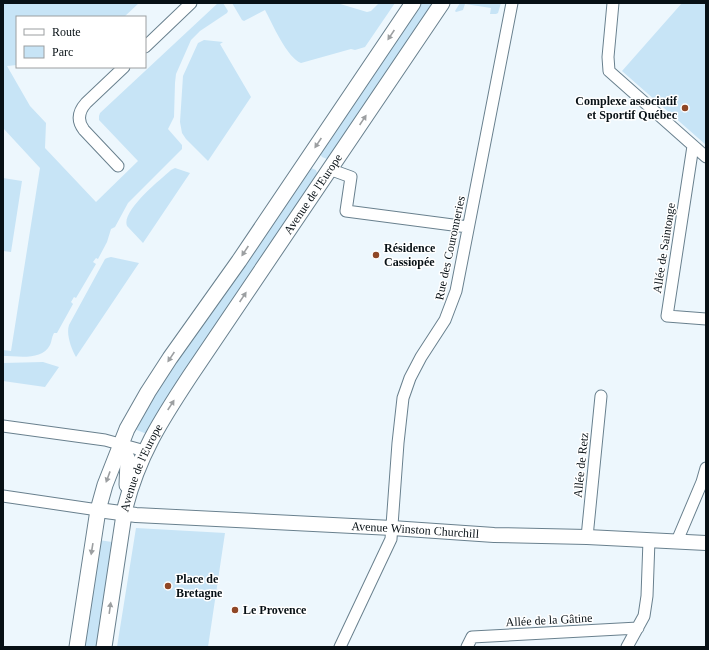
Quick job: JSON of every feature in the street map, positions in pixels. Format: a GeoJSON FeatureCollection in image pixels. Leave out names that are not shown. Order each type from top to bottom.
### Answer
{"type":"FeatureCollection","features":[{"type":"Feature","properties":{"kind":"main road","name":"Avenue de l'Europe"},"geometry":{"type":"LineString","coordinates":[[98,510],[105,485],[120,444],[148,392],[239,261],[413,3]]}},
{"type":"Feature","properties":{"kind":"main road","name":"Avenue de l'Europe"},"geometry":{"type":"LineString","coordinates":[[125,511],[130,489],[144,451],[160,422],[442,3]]}},
{"type":"Feature","properties":{"kind":"main road"},"geometry":{"type":"LineString","coordinates":[[104,647],[125,511],[128,460],[120,444]]}},
{"type":"Feature","properties":{"kind":"main road"},"geometry":{"type":"LineString","coordinates":[[77,647],[98,510]]}},
{"type":"Feature","properties":{"kind":"street"},"geometry":{"type":"LineString","coordinates":[[146,46],[191,3]]}},
{"type":"Feature","properties":{"kind":"street","name":"Rue des Couronneries"},"geometry":{"type":"LineString","coordinates":[[340,647],[391,539],[398,437],[403,398],[410,378],[445,320],[456,291],[512,3]]}},
{"type":"Feature","properties":{"kind":"street"},"geometry":{"type":"LineString","coordinates":[[613,3],[608,57],[609,70],[706,158]]}},
{"type":"Feature","properties":{"kind":"street"},"geometry":{"type":"LineString","coordinates":[[118,166],[84,130],[80,124],[79,118],[81,110],[86,103],[123,68]]}},
{"type":"Feature","properties":{"kind":"street","name":"Allée de Saintonge"},"geometry":{"type":"LineString","coordinates":[[693,146],[667,316],[706,319]]}},
{"type":"Feature","properties":{"kind":"street"},"geometry":{"type":"LineString","coordinates":[[329,169],[351,177],[346,211],[468,227]]}},
{"type":"Feature","properties":{"kind":"street","name":"Allée de Retz"},"geometry":{"type":"LineString","coordinates":[[587,537],[601,396]]}},
{"type":"Feature","properties":{"kind":"street"},"geometry":{"type":"LineString","coordinates":[[3,426],[105,440],[144,451]]}},
{"type":"Feature","properties":{"kind":"street"},"geometry":{"type":"LineString","coordinates":[[677,541],[697,494],[706,468]]}},
{"type":"Feature","properties":{"kind":"street"},"geometry":{"type":"LineString","coordinates":[[3,496],[98,510]]}},
{"type":"Feature","properties":{"kind":"street","name":"Avenue de l'Europe"},"geometry":{"type":"LineString","coordinates":[[98,510],[125,511]]}},
{"type":"Feature","properties":{"kind":"street","name":"Avenue Winston Churchill"},"geometry":{"type":"LineString","coordinates":[[125,511],[203,519],[392,528],[494,535],[587,537],[706,543]]}},
{"type":"Feature","properties":{"kind":"street"},"geometry":{"type":"LineString","coordinates":[[627,647],[644,616],[648,540]]}},
{"type":"Feature","properties":{"kind":"street","name":"Allée de la Gâtine"},"geometry":{"type":"LineString","coordinates":[[467,647],[472,637],[638,628]]}},
{"type":"Feature","properties":{"kind":"green space"},"geometry":{"type":"Polygon","coordinates":[[[3,3],[139,3],[125,16],[16,16],[16,65],[7,66],[30,106],[46,123],[45,148],[96,202],[138,161],[99,120],[100,113],[218,3],[223,3],[228,11],[200,31],[191,40],[176,74],[174,117],[168,129],[182,145],[182,149],[128,203],[115,227],[111,229],[107,242],[98,259],[96,258],[93,262],[96,264],[76,298],[74,297],[71,302],[73,304],[57,333],[54,333],[50,345],[46,350],[36,356],[3,356],[3,350],[11,351],[40,168],[3,128],[3,3]]]}},
{"type":"Feature","properties":{"kind":"green space"},"geometry":{"type":"Polygon","coordinates":[[[232,3],[337,3],[367,12],[371,11],[379,3],[395,3],[365,47],[355,50],[351,49],[301,63],[290,54],[285,47],[265,10],[244,21],[232,3]]]}},
{"type":"Feature","properties":{"kind":"green space"},"geometry":{"type":"Polygon","coordinates":[[[419,3],[437,3],[330,158],[327,159],[322,157],[319,152],[419,3]]]}},
{"type":"Feature","properties":{"kind":"green space"},"geometry":{"type":"Polygon","coordinates":[[[460,3],[501,3],[498,13],[490,14],[491,8],[465,4],[463,10],[456,12],[455,11],[460,3]]]}},
{"type":"Feature","properties":{"kind":"green space","name":"Complexe associatif et Sportif Québec"},"geometry":{"type":"Polygon","coordinates":[[[682,3],[706,3],[706,145],[622,71],[682,3]]]}},
{"type":"Feature","properties":{"kind":"green space"},"geometry":{"type":"Polygon","coordinates":[[[204,40],[223,42],[220,44],[251,97],[208,161],[186,139],[182,133],[180,122],[183,76],[198,43],[204,40]]]}},
{"type":"Feature","properties":{"kind":"green space"},"geometry":{"type":"Polygon","coordinates":[[[175,168],[190,173],[143,243],[127,226],[127,220],[130,212],[135,204],[151,188],[175,168]]]}},
{"type":"Feature","properties":{"kind":"green space"},"geometry":{"type":"Polygon","coordinates":[[[311,168],[316,170],[318,176],[147,434],[134,429],[153,395],[308,169],[311,168]]]}},
{"type":"Feature","properties":{"kind":"green space"},"geometry":{"type":"Polygon","coordinates":[[[3,178],[22,181],[11,252],[3,251],[3,178]]]}},
{"type":"Feature","properties":{"kind":"green space"},"geometry":{"type":"Polygon","coordinates":[[[111,257],[139,263],[76,357],[72,349],[68,333],[69,325],[105,259],[111,257]]]}},
{"type":"Feature","properties":{"kind":"green space"},"geometry":{"type":"Polygon","coordinates":[[[43,362],[59,367],[45,387],[3,381],[3,363],[43,362]]]}},
{"type":"Feature","properties":{"kind":"green space","name":"Place de Bretagne"},"geometry":{"type":"Polygon","coordinates":[[[136,528],[225,533],[208,647],[117,647],[136,528]]]}},
{"type":"Feature","properties":{"kind":"green space"},"geometry":{"type":"Polygon","coordinates":[[[99,540],[112,542],[97,647],[83,647],[99,540]]]}},
{"type":"Feature","properties":{"kind":"place","name":"Complexe associatif et Sportif Québec"},"geometry":{"type":"Point","coordinates":[685,108]}},
{"type":"Feature","properties":{"kind":"place","name":"Résidence Cassiopée"},"geometry":{"type":"Point","coordinates":[376,255]}},
{"type":"Feature","properties":{"kind":"place","name":"Place de Bretagne"},"geometry":{"type":"Point","coordinates":[168,586]}},
{"type":"Feature","properties":{"kind":"place","name":"Le Provence"},"geometry":{"type":"Point","coordinates":[235,610]}}]}
